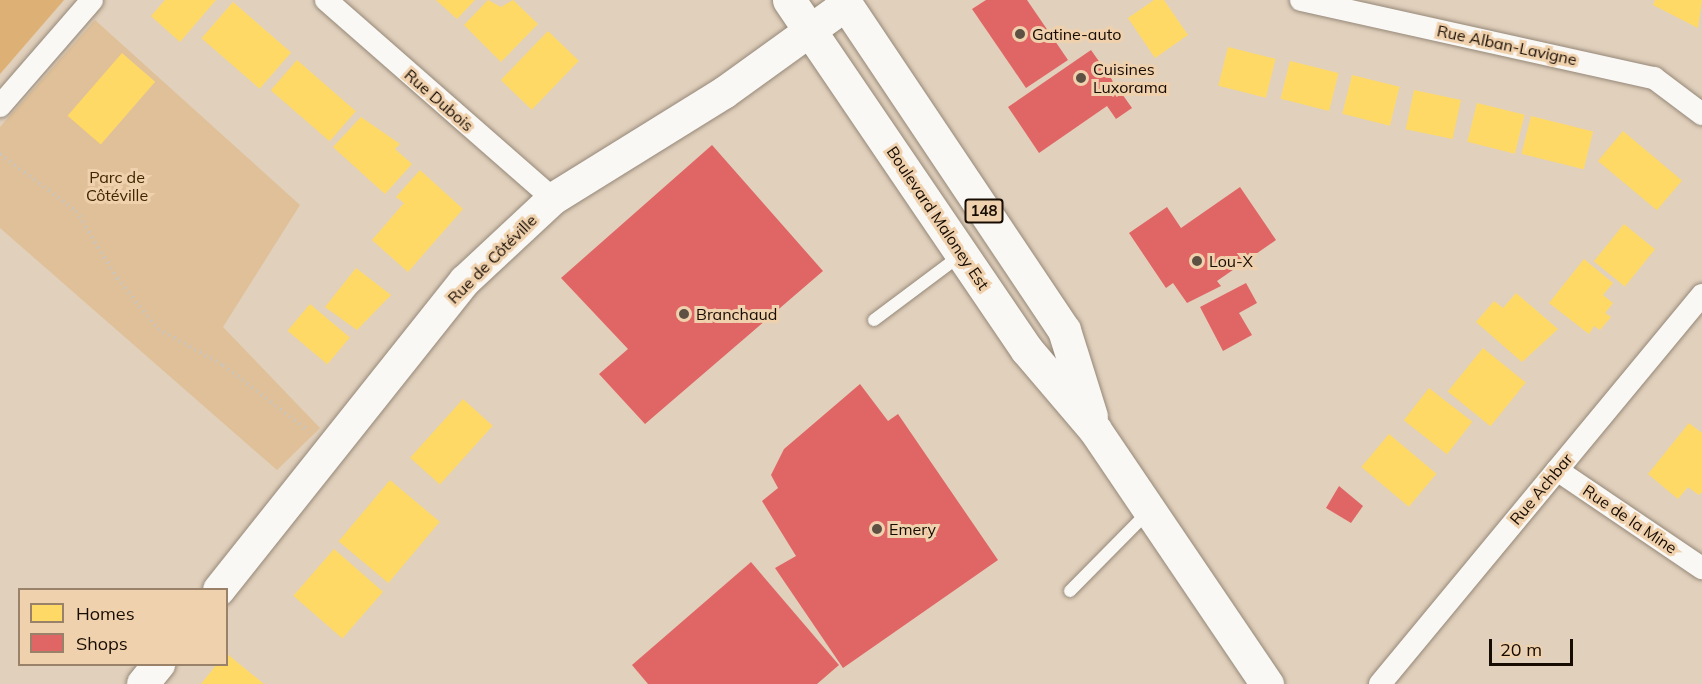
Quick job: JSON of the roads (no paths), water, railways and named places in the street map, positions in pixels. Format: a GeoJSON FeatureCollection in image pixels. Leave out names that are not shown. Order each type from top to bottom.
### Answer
{"type":"FeatureCollection","features":[{"type":"Feature","properties":{"kind":"main road","name":"Boulevard Maloney Est"},"geometry":{"type":"LineString","coordinates":[[789,0],[1027,350],[1095,430],[1267,684]]}},
{"type":"Feature","properties":{"kind":"main road","name":"Boulevard Maloney Est"},"geometry":{"type":"LineString","coordinates":[[847,2],[1064,330],[1095,430]]}},
{"type":"Feature","properties":{"kind":"street"},"geometry":{"type":"LineString","coordinates":[[0,106],[92,0]]}},
{"type":"Feature","properties":{"kind":"street","name":"Rue Dubois"},"geometry":{"type":"LineString","coordinates":[[326,0],[553,200]]}},
{"type":"Feature","properties":{"kind":"street","name":"Rue Alban-Lavigne"},"geometry":{"type":"LineString","coordinates":[[1301,0],[1654,78],[1702,114]]}},
{"type":"Feature","properties":{"kind":"street","name":"Rue de Côtéville"},"geometry":{"type":"LineString","coordinates":[[221,588],[465,281],[553,200],[724,93],[847,2]]}},
{"type":"Feature","properties":{"kind":"street","name":"Rue Achbar"},"geometry":{"type":"LineString","coordinates":[[1380,684],[1702,295]]}},
{"type":"Feature","properties":{"kind":"street","name":"Rue de la Mine"},"geometry":{"type":"LineString","coordinates":[[1557,470],[1702,568]]}},
{"type":"Feature","properties":{"kind":"street"},"geometry":{"type":"LineString","coordinates":[[143,684],[157,666]]}},
{"type":"Feature","properties":{"kind":"lane"},"geometry":{"type":"LineString","coordinates":[[874,320],[962,254]]}},
{"type":"Feature","properties":{"kind":"lane"},"geometry":{"type":"LineString","coordinates":[[1070,591],[1149,511]]}},
{"type":"Feature","properties":{"kind":"place","name":"Gatine-auto"},"geometry":{"type":"Point","coordinates":[1020,34]}},
{"type":"Feature","properties":{"kind":"place","name":"Cuisines Luxorama"},"geometry":{"type":"Point","coordinates":[1081,78]}},
{"type":"Feature","properties":{"kind":"place","name":"Lou-X"},"geometry":{"type":"Point","coordinates":[1197,261]}},
{"type":"Feature","properties":{"kind":"place","name":"Branchaud"},"geometry":{"type":"Point","coordinates":[684,314]}},
{"type":"Feature","properties":{"kind":"place","name":"Emery"},"geometry":{"type":"Point","coordinates":[877,529]}},
{"type":"Feature","properties":{"kind":"park label","name":"Parc de Côtéville"},"geometry":{"type":"Point","coordinates":[117,186]}}]}
